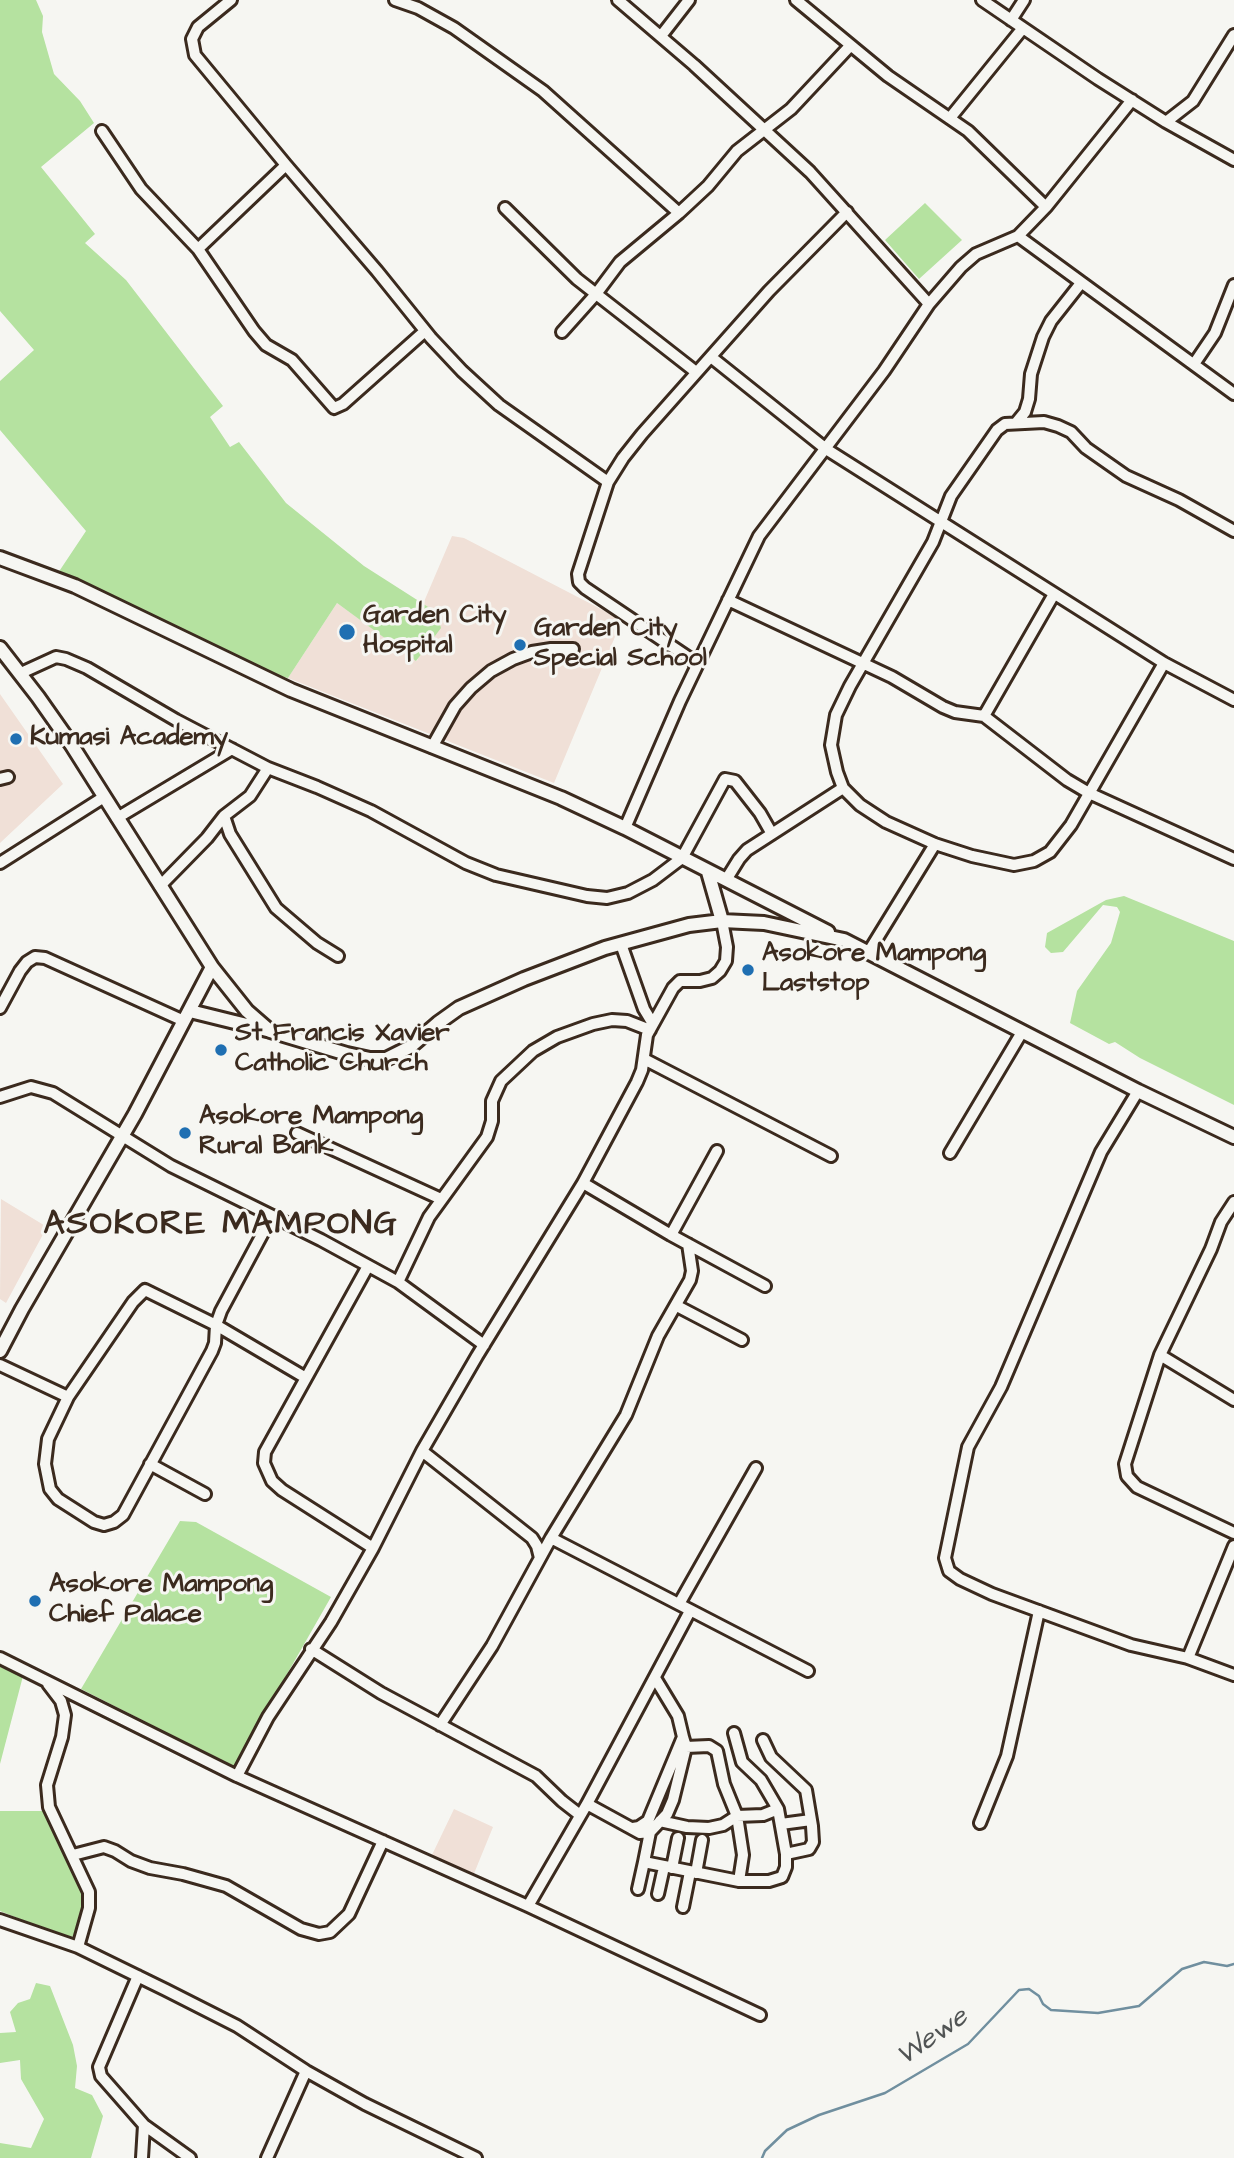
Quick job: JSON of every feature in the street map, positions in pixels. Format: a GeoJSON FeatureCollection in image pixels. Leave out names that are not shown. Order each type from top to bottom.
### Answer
{"type":"FeatureCollection","features":[{"type":"Feature","properties":{"kind":"street"},"geometry":{"type":"LineString","coordinates":[[231,0],[198,27],[192,39],[195,55],[425,331],[462,371],[499,405],[608,482]]}},
{"type":"Feature","properties":{"kind":"street"},"geometry":{"type":"LineString","coordinates":[[395,0],[418,8],[454,27],[543,91],[680,212]]}},
{"type":"Feature","properties":{"kind":"street"},"geometry":{"type":"LineString","coordinates":[[618,0],[767,130],[847,212],[929,304]]}},
{"type":"Feature","properties":{"kind":"street"},"geometry":{"type":"LineString","coordinates":[[661,36],[689,0]]}},
{"type":"Feature","properties":{"kind":"street"},"geometry":{"type":"LineString","coordinates":[[796,0],[888,76],[968,131],[1046,207]]}},
{"type":"Feature","properties":{"kind":"street"},"geometry":{"type":"LineString","coordinates":[[982,0],[1166,122],[1234,160]]}},
{"type":"Feature","properties":{"kind":"street"},"geometry":{"type":"LineString","coordinates":[[1011,20],[1024,0]]}},
{"type":"Feature","properties":{"kind":"street"},"geometry":{"type":"LineString","coordinates":[[950,118],[1023,28]]}},
{"type":"Feature","properties":{"kind":"street"},"geometry":{"type":"LineString","coordinates":[[1166,122],[1193,101],[1234,35]]}},
{"type":"Feature","properties":{"kind":"street"},"geometry":{"type":"LineString","coordinates":[[562,332],[596,295],[620,262],[708,186],[737,151],[791,109],[850,46]]}},
{"type":"Feature","properties":{"kind":"street"},"geometry":{"type":"LineString","coordinates":[[625,828],[759,536],[884,371],[929,304],[976,254],[1018,236],[1046,207],[1132,100]]}},
{"type":"Feature","properties":{"kind":"street"},"geometry":{"type":"LineString","coordinates":[[102,131],[141,189],[198,249],[260,338],[274,351],[292,360],[334,408],[343,404],[425,331]]}},
{"type":"Feature","properties":{"kind":"street"},"geometry":{"type":"LineString","coordinates":[[198,249],[286,165]]}},
{"type":"Feature","properties":{"kind":"street"},"geometry":{"type":"LineString","coordinates":[[505,208],[596,295],[696,372]]}},
{"type":"Feature","properties":{"kind":"street"},"geometry":{"type":"LineString","coordinates":[[698,664],[579,582],[578,574],[608,482],[622,458],[696,372],[787,272],[847,212]]}},
{"type":"Feature","properties":{"kind":"street"},"geometry":{"type":"LineString","coordinates":[[1018,236],[1234,394]]}},
{"type":"Feature","properties":{"kind":"street"},"geometry":{"type":"LineString","coordinates":[[1016,423],[1025,412],[1031,374],[1043,337],[1051,321],[1082,283]]}},
{"type":"Feature","properties":{"kind":"street"},"geometry":{"type":"LineString","coordinates":[[1194,364],[1230,308],[1234,285]]}},
{"type":"Feature","properties":{"kind":"street"},"geometry":{"type":"LineString","coordinates":[[711,357],[826,449],[1164,663],[1234,700]]}},
{"type":"Feature","properties":{"kind":"street"},"geometry":{"type":"LineString","coordinates":[[1164,663],[1070,825],[1050,852],[1034,861],[1014,865],[972,856],[935,844],[886,822],[860,805],[843,788],[837,772],[831,745],[836,715],[863,662],[933,542],[951,496],[997,430],[1005,425],[1044,422],[1071,432],[1086,448],[1126,476],[1180,500],[1234,531]]}},
{"type":"Feature","properties":{"kind":"street"},"geometry":{"type":"LineString","coordinates":[[0,558],[75,586],[291,690],[561,798],[625,828],[1138,1091],[1234,1137]]}},
{"type":"Feature","properties":{"kind":"street"},"geometry":{"type":"LineString","coordinates":[[984,716],[1054,594]]}},
{"type":"Feature","properties":{"kind":"street"},"geometry":{"type":"LineString","coordinates":[[728,600],[863,662],[943,707],[955,712],[984,716],[1067,780],[1089,793],[1234,859]]}},
{"type":"Feature","properties":{"kind":"street"},"geometry":{"type":"LineString","coordinates":[[432,747],[454,706],[491,671],[533,652],[573,649]]}},
{"type":"Feature","properties":{"kind":"street"},"geometry":{"type":"LineString","coordinates":[[2,654],[21,673],[71,744],[212,967],[247,1011],[270,1031]]}},
{"type":"Feature","properties":{"kind":"street"},"geometry":{"type":"LineString","coordinates":[[21,673],[56,657],[66,659],[268,768],[360,806],[486,871],[587,896],[607,898],[628,892],[653,880],[682,858],[725,779],[735,781],[760,813],[772,834]]}},
{"type":"Feature","properties":{"kind":"street"},"geometry":{"type":"LineString","coordinates":[[117,818],[232,749]]}},
{"type":"Feature","properties":{"kind":"street"},"geometry":{"type":"LineString","coordinates":[[160,886],[207,838],[224,816],[250,796],[268,768]]}},
{"type":"Feature","properties":{"kind":"street"},"geometry":{"type":"LineString","coordinates":[[726,880],[738,859],[747,850],[843,788]]}},
{"type":"Feature","properties":{"kind":"street"},"geometry":{"type":"LineString","coordinates":[[0,863],[104,797]]}},
{"type":"Feature","properties":{"kind":"street"},"geometry":{"type":"LineString","coordinates":[[224,816],[230,834],[276,908],[317,943],[338,956]]}},
{"type":"Feature","properties":{"kind":"street"},"geometry":{"type":"LineString","coordinates":[[869,953],[935,844]]}},
{"type":"Feature","properties":{"kind":"street"},"geometry":{"type":"LineString","coordinates":[[237,1776],[268,1717],[331,1622],[373,1548],[422,1451],[583,1183],[637,1083],[651,1027],[676,983],[712,978],[726,961],[727,947],[722,921],[708,872]]}},
{"type":"Feature","properties":{"kind":"street"},"geometry":{"type":"LineString","coordinates":[[0,1008],[27,962],[35,957],[45,958],[187,1016],[270,1031],[370,1059],[386,1059],[411,1047],[459,1008],[524,979],[621,944],[689,925],[722,921],[764,923],[844,940]]}},
{"type":"Feature","properties":{"kind":"street"},"geometry":{"type":"LineString","coordinates":[[621,944],[651,1027]]}},
{"type":"Feature","properties":{"kind":"street"},"geometry":{"type":"LineString","coordinates":[[0,1351],[123,1135],[212,967]]}},
{"type":"Feature","properties":{"kind":"street"},"geometry":{"type":"LineString","coordinates":[[398,1282],[429,1217],[487,1137],[492,1121],[492,1101],[500,1081],[533,1051],[557,1037],[612,1020],[627,1020],[651,1027]]}},
{"type":"Feature","properties":{"kind":"street"},"geometry":{"type":"LineString","coordinates":[[950,1153],[1022,1032]]}},
{"type":"Feature","properties":{"kind":"street"},"geometry":{"type":"LineString","coordinates":[[644,1059],[831,1156]]}},
{"type":"Feature","properties":{"kind":"street"},"geometry":{"type":"LineString","coordinates":[[0,1097],[32,1087],[42,1088],[171,1166],[398,1282],[484,1345]]}},
{"type":"Feature","properties":{"kind":"street"},"geometry":{"type":"LineString","coordinates":[[1138,1091],[1091,1172],[1001,1387],[974,1431],[961,1470],[945,1558],[949,1571],[960,1580],[1131,1645],[1188,1658],[1234,1675]]}},
{"type":"Feature","properties":{"kind":"street"},"geometry":{"type":"LineString","coordinates":[[297,1133],[441,1199]]}},
{"type":"Feature","properties":{"kind":"street"},"geometry":{"type":"LineString","coordinates":[[671,1235],[717,1151]]}},
{"type":"Feature","properties":{"kind":"street"},"geometry":{"type":"LineString","coordinates":[[583,1183],[765,1286]]}},
{"type":"Feature","properties":{"kind":"street"},"geometry":{"type":"LineString","coordinates":[[1234,1202],[1221,1222],[1211,1249],[1160,1355],[1125,1464],[1127,1476],[1137,1487],[1234,1533]]}},
{"type":"Feature","properties":{"kind":"street"},"geometry":{"type":"LineString","coordinates":[[272,1216],[221,1311],[216,1325],[212,1351],[123,1515],[104,1525],[93,1522],[58,1499],[50,1489],[45,1450],[68,1397],[133,1302],[145,1290],[216,1325],[306,1378]]}},
{"type":"Feature","properties":{"kind":"street"},"geometry":{"type":"LineString","coordinates":[[440,1726],[492,1646],[551,1538],[626,1415],[658,1336],[690,1280],[692,1271],[688,1244]]}},
{"type":"Feature","properties":{"kind":"street"},"geometry":{"type":"LineString","coordinates":[[368,1266],[265,1452],[264,1463],[267,1472],[282,1490],[373,1548]]}},
{"type":"Feature","properties":{"kind":"street"},"geometry":{"type":"LineString","coordinates":[[677,1306],[742,1340]]}},
{"type":"Feature","properties":{"kind":"street"},"geometry":{"type":"LineString","coordinates":[[1160,1355],[1234,1400]]}},
{"type":"Feature","properties":{"kind":"street"},"geometry":{"type":"LineString","coordinates":[[0,1365],[68,1397]]}},
{"type":"Feature","properties":{"kind":"street"},"geometry":{"type":"LineString","coordinates":[[422,1451],[532,1538],[540,1558]]}},
{"type":"Feature","properties":{"kind":"street"},"geometry":{"type":"LineString","coordinates":[[150,1464],[205,1494]]}},
{"type":"Feature","properties":{"kind":"street"},"geometry":{"type":"LineString","coordinates":[[678,1604],[756,1468]]}},
{"type":"Feature","properties":{"kind":"street"},"geometry":{"type":"LineString","coordinates":[[551,1538],[808,1671]]}},
{"type":"Feature","properties":{"kind":"street"},"geometry":{"type":"LineString","coordinates":[[1188,1658],[1234,1546]]}},
{"type":"Feature","properties":{"kind":"street"},"geometry":{"type":"LineString","coordinates":[[528,1906],[587,1804],[690,1611]]}},
{"type":"Feature","properties":{"kind":"street"},"geometry":{"type":"LineString","coordinates":[[980,1823],[1007,1756],[1039,1611]]}},
{"type":"Feature","properties":{"kind":"street"},"geometry":{"type":"LineString","coordinates":[[311,1649],[381,1693],[536,1776],[580,1815]]}},
{"type":"Feature","properties":{"kind":"street"},"geometry":{"type":"LineString","coordinates":[[0,1658],[237,1776],[528,1906],[760,2015]]}},
{"type":"Feature","properties":{"kind":"street"},"geometry":{"type":"LineString","coordinates":[[632,1828],[648,1821],[675,1769],[684,1742],[678,1716],[655,1678]]}},
{"type":"Feature","properties":{"kind":"street"},"geometry":{"type":"LineString","coordinates":[[47,1681],[61,1701],[65,1714],[62,1737],[47,1785],[49,1807],[89,1892],[89,1908],[78,1947]]}},
{"type":"Feature","properties":{"kind":"street"},"geometry":{"type":"LineString","coordinates":[[644,1862],[739,1881],[778,1879],[785,1873],[786,1854],[778,1809],[761,1780],[746,1768],[737,1748],[734,1732]]}},
{"type":"Feature","properties":{"kind":"street"},"geometry":{"type":"LineString","coordinates":[[763,1740],[772,1757],[806,1790],[813,1842],[809,1849],[786,1854]]}},
{"type":"Feature","properties":{"kind":"street"},"geometry":{"type":"LineString","coordinates":[[684,1742],[709,1746],[717,1751],[737,1748]]}},
{"type":"Feature","properties":{"kind":"street"},"geometry":{"type":"LineString","coordinates":[[717,1751],[724,1784],[737,1816],[743,1855],[739,1881]]}},
{"type":"Feature","properties":{"kind":"street"},"geometry":{"type":"LineString","coordinates":[[638,1889],[650,1832],[670,1807],[675,1769]]}},
{"type":"Feature","properties":{"kind":"street"},"geometry":{"type":"LineString","coordinates":[[587,1804],[640,1833],[650,1832]]}},
{"type":"Feature","properties":{"kind":"street"},"geometry":{"type":"LineString","coordinates":[[660,1821],[687,1827],[709,1828],[723,1825],[737,1816],[763,1815],[778,1809]]}},
{"type":"Feature","properties":{"kind":"street"},"geometry":{"type":"LineString","coordinates":[[781,1824],[811,1820]]}},
{"type":"Feature","properties":{"kind":"street"},"geometry":{"type":"LineString","coordinates":[[658,1894],[678,1838]]}},
{"type":"Feature","properties":{"kind":"street"},"geometry":{"type":"LineString","coordinates":[[683,1907],[702,1840]]}},
{"type":"Feature","properties":{"kind":"street"},"geometry":{"type":"LineString","coordinates":[[73,1855],[104,1847],[150,1868],[226,1886],[300,1929],[319,1934],[330,1932],[349,1914],[383,1841]]}},
{"type":"Feature","properties":{"kind":"street"},"geometry":{"type":"LineString","coordinates":[[0,1920],[78,1947],[138,1976],[237,2026],[306,2071],[365,2104],[476,2158]]}},
{"type":"Feature","properties":{"kind":"street"},"geometry":{"type":"LineString","coordinates":[[138,1976],[100,2067],[101,2076],[144,2125],[190,2158]]}},
{"type":"Feature","properties":{"kind":"street"},"geometry":{"type":"LineString","coordinates":[[267,2158],[306,2071]]}},
{"type":"Feature","properties":{"kind":"street"},"geometry":{"type":"LineString","coordinates":[[142,2158],[144,2125]]}},
{"type":"Feature","properties":{"kind":"shaded area","name":"Garden City Special School"},"geometry":{"type":"Polygon","coordinates":[[[452,536],[464,538],[622,620],[554,783],[288,678],[337,603],[417,661],[436,612],[423,604],[452,536]]]}},
{"type":"Feature","properties":{"kind":"shaded area","name":"Kumasi Academy"},"geometry":{"type":"Polygon","coordinates":[[[0,694],[63,784],[0,843],[0,694]]]}},
{"type":"Feature","properties":{"kind":"shaded area"},"geometry":{"type":"Polygon","coordinates":[[[1,1199],[47,1227],[6,1303],[0,1299],[1,1199]]]}},
{"type":"Feature","properties":{"kind":"shaded area"},"geometry":{"type":"Polygon","coordinates":[[[454,1809],[493,1827],[473,1876],[431,1857],[454,1809]]]}},
{"type":"Feature","properties":{"kind":"green space"},"geometry":{"type":"Polygon","coordinates":[[[0,0],[36,0],[43,16],[42,32],[54,74],[80,101],[94,123],[41,167],[95,234],[85,243],[126,280],[223,406],[210,417],[230,447],[239,442],[286,503],[364,566],[436,612],[441,628],[416,661],[337,603],[288,678],[259,670],[58,573],[86,531],[0,430],[0,381],[34,350],[0,311],[0,0]]]}},
{"type":"Feature","properties":{"kind":"green space"},"geometry":{"type":"Polygon","coordinates":[[[925,203],[962,240],[919,279],[885,240],[925,203]]]}},
{"type":"Feature","properties":{"kind":"green space"},"geometry":{"type":"Polygon","coordinates":[[[1124,896],[1234,941],[1234,1105],[1140,1058],[1115,1042],[1109,1044],[1070,1023],[1077,991],[1111,943],[1120,912],[1117,907],[1103,905],[1063,952],[1051,953],[1045,947],[1047,933],[1106,900],[1124,896]]]}},
{"type":"Feature","properties":{"kind":"green space"},"geometry":{"type":"Polygon","coordinates":[[[180,1521],[196,1522],[331,1597],[234,1767],[81,1689],[180,1521]]]}},
{"type":"Feature","properties":{"kind":"green space"},"geometry":{"type":"Polygon","coordinates":[[[0,1665],[23,1676],[0,1764],[0,1665]]]}},
{"type":"Feature","properties":{"kind":"green space"},"geometry":{"type":"Polygon","coordinates":[[[0,1811],[44,1811],[77,1872],[84,1907],[72,1937],[65,1937],[0,1911],[0,1811]]]}},
{"type":"Feature","properties":{"kind":"green space"},"geometry":{"type":"Polygon","coordinates":[[[36,1983],[50,1986],[73,2045],[77,2066],[75,2088],[92,2095],[103,2116],[91,2158],[0,2158],[0,2143],[31,2148],[44,2119],[21,2079],[20,2060],[0,2063],[0,2033],[16,2032],[10,2012],[18,2003],[30,1999],[36,1983]]]}},
{"type":"Feature","properties":{"kind":"waterway","name":"Wewe"},"geometry":{"type":"LineString","coordinates":[[762,2158],[765,2151],[787,2130],[819,2115],[885,2093],[968,2044],[1019,1990],[1029,1989],[1051,2010],[1098,2013],[1139,2006],[1182,1969],[1204,1962],[1227,1966],[1234,1964]]}},
{"type":"Feature","properties":{"kind":"place","name":"Garden City Hospital"},"geometry":{"type":"Point","coordinates":[347,632]}},
{"type":"Feature","properties":{"kind":"place","name":"Garden City Special School"},"geometry":{"type":"Point","coordinates":[520,645]}},
{"type":"Feature","properties":{"kind":"place","name":"Kumasi Academy"},"geometry":{"type":"Point","coordinates":[16,739]}},
{"type":"Feature","properties":{"kind":"place","name":"Asokore Mampong Laststop"},"geometry":{"type":"Point","coordinates":[748,970]}},
{"type":"Feature","properties":{"kind":"place","name":"St Francis Xavier Catholic Church"},"geometry":{"type":"Point","coordinates":[221,1050]}},
{"type":"Feature","properties":{"kind":"place","name":"Asokore Mampong Rural Bank"},"geometry":{"type":"Point","coordinates":[185,1133]}},
{"type":"Feature","properties":{"kind":"place","name":"Asokore Mampong Chief Palace"},"geometry":{"type":"Point","coordinates":[35,1601]}},
{"type":"Feature","properties":{"kind":"district","name":"ASOKORE MAMPONG"},"geometry":{"type":"Point","coordinates":[221,1226]}}]}
